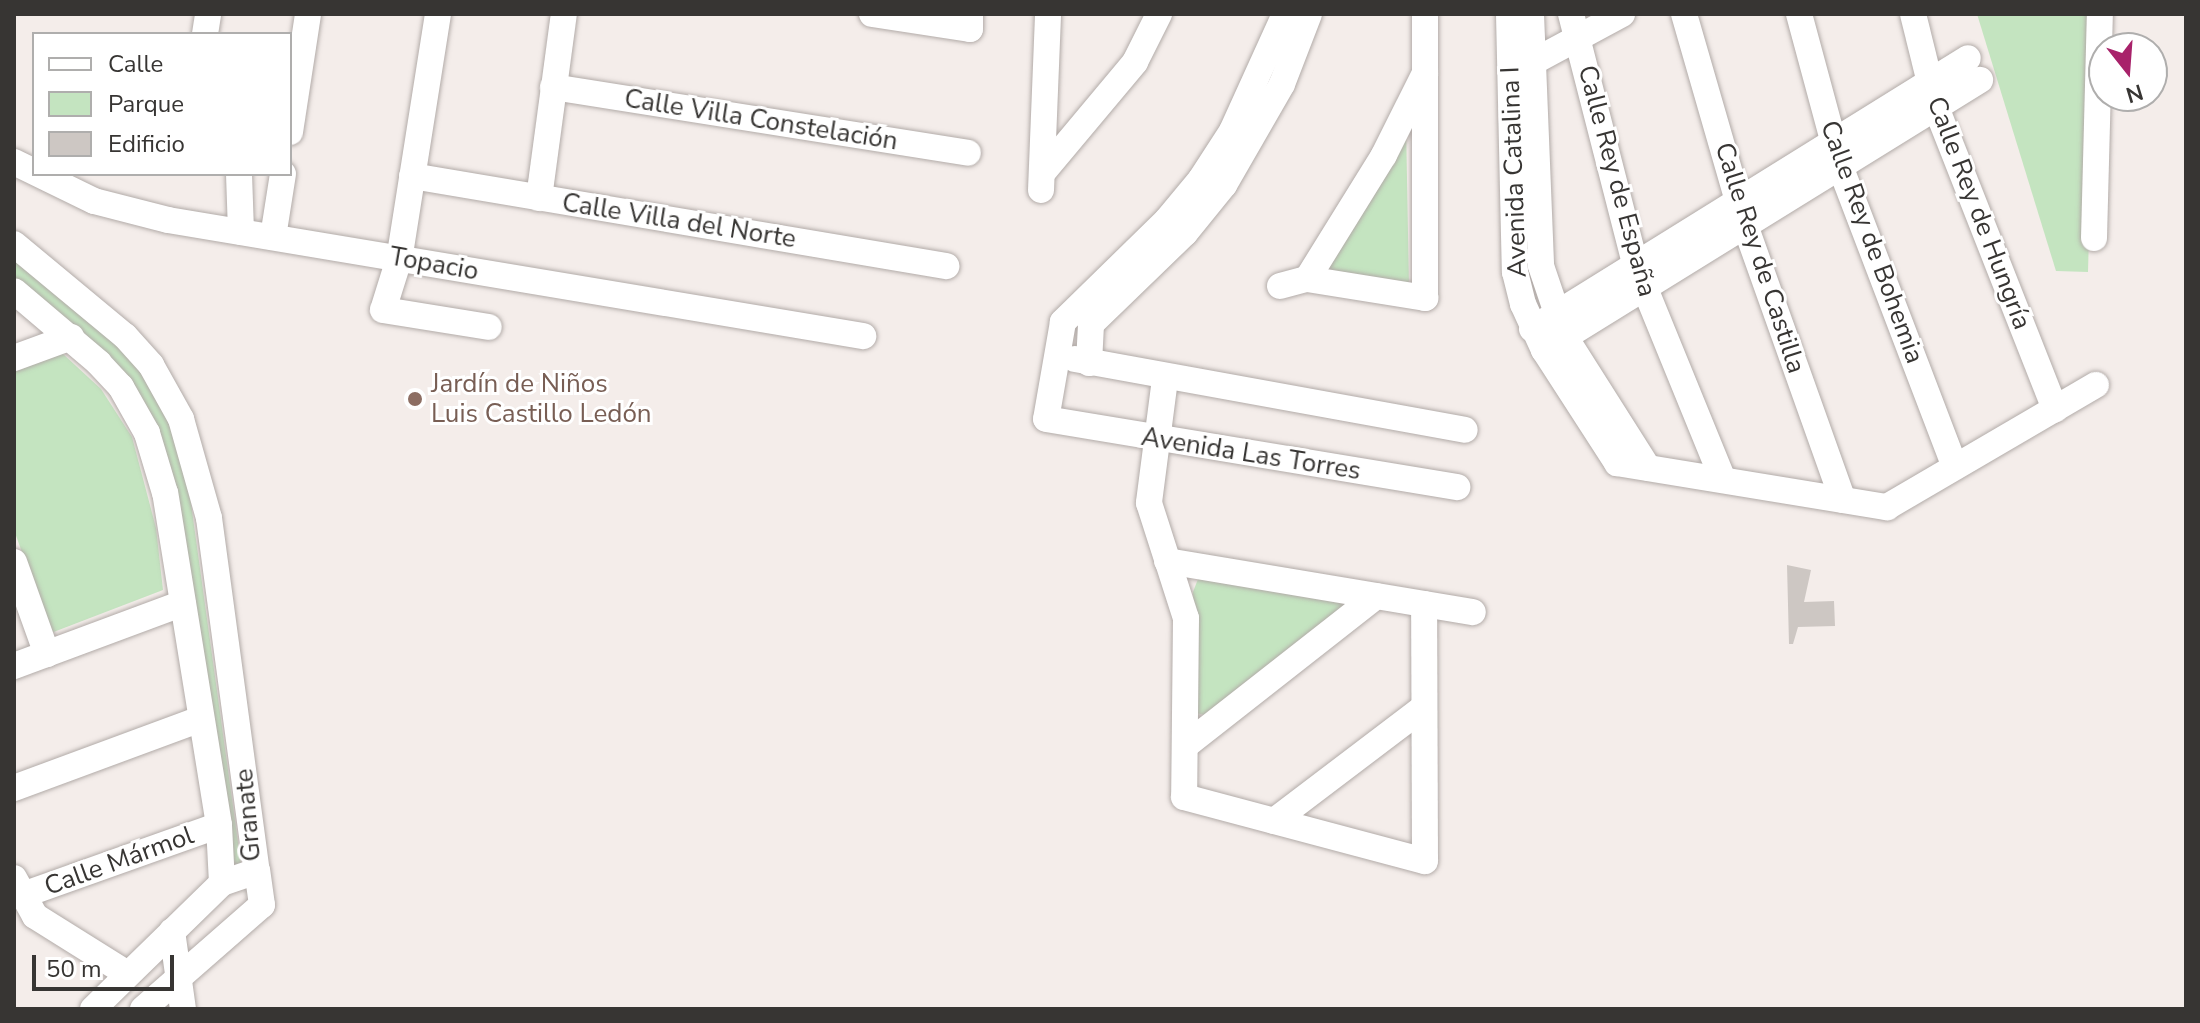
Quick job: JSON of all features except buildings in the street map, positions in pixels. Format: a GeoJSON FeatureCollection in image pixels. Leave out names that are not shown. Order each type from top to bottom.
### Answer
{"type":"FeatureCollection","features":[{"type":"Feature","properties":{"kind":"street"},"geometry":{"type":"LineString","coordinates":[[292,114],[308,14]]}},
{"type":"Feature","properties":{"kind":"street"},"geometry":{"type":"LineString","coordinates":[[438,14],[399,259],[383,310],[489,327]]}},
{"type":"Feature","properties":{"kind":"street"},"geometry":{"type":"LineString","coordinates":[[539,198],[564,14]]}},
{"type":"Feature","properties":{"kind":"street"},"geometry":{"type":"LineString","coordinates":[[872,14],[970,21]]}},
{"type":"Feature","properties":{"kind":"street"},"geometry":{"type":"LineString","coordinates":[[1048,14],[1042,181],[1135,62],[1159,14]]}},
{"type":"Feature","properties":{"kind":"street"},"geometry":{"type":"LineString","coordinates":[[1271,79],[1285,14]]}},
{"type":"Feature","properties":{"kind":"street"},"geometry":{"type":"LineString","coordinates":[[1309,14],[1271,79],[1224,185],[1071,313],[1063,322],[1061,355],[1165,379],[1465,430]]}},
{"type":"Feature","properties":{"kind":"street"},"geometry":{"type":"LineString","coordinates":[[1280,286],[1307,279],[1425,298],[1425,14]]}},
{"type":"Feature","properties":{"kind":"street","name":"Avenida Catalina I"},"geometry":{"type":"LineString","coordinates":[[1509,14],[1520,69],[1549,332],[1648,468],[1887,507],[2096,385]]}},
{"type":"Feature","properties":{"kind":"street","name":"Avenida Catalina I"},"geometry":{"type":"LineString","coordinates":[[1520,69],[1531,14]]}},
{"type":"Feature","properties":{"kind":"street","name":"Calle Rey de España"},"geometry":{"type":"LineString","coordinates":[[1571,14],[1640,276],[1723,480]]}},
{"type":"Feature","properties":{"kind":"street"},"geometry":{"type":"LineString","coordinates":[[1520,69],[1622,14]]}},
{"type":"Feature","properties":{"kind":"street","name":"Calle Rey de Castilla"},"geometry":{"type":"LineString","coordinates":[[1684,14],[1741,214],[1843,500]]}},
{"type":"Feature","properties":{"kind":"street","name":"Calle Rey de Bohemia"},"geometry":{"type":"LineString","coordinates":[[1799,14],[1837,154],[1955,467]]}},
{"type":"Feature","properties":{"kind":"street","name":"Calle Rey de Hungría"},"geometry":{"type":"LineString","coordinates":[[1913,14],[1933,95],[2055,409]]}},
{"type":"Feature","properties":{"kind":"street"},"geometry":{"type":"LineString","coordinates":[[2094,238],[2100,14]]}},
{"type":"Feature","properties":{"kind":"street"},"geometry":{"type":"LineString","coordinates":[[1549,332],[1974,69]]}},
{"type":"Feature","properties":{"kind":"street"},"geometry":{"type":"LineString","coordinates":[[1307,279],[1384,155],[1425,73]]}},
{"type":"Feature","properties":{"kind":"street","name":"Calle Villa Constelación"},"geometry":{"type":"LineString","coordinates":[[553,87],[968,153]]}},
{"type":"Feature","properties":{"kind":"street","name":"Topacio"},"geometry":{"type":"LineString","coordinates":[[14,162],[32,171]]}},
{"type":"Feature","properties":{"kind":"street","name":"Topacio"},"geometry":{"type":"LineString","coordinates":[[43,176],[94,201],[241,232],[863,336]]}},
{"type":"Feature","properties":{"kind":"street"},"geometry":{"type":"LineString","coordinates":[[239,176],[241,232]]}},
{"type":"Feature","properties":{"kind":"street"},"geometry":{"type":"LineString","coordinates":[[273,237],[283,176]]}},
{"type":"Feature","properties":{"kind":"street","name":"Calle Villa del Norte"},"geometry":{"type":"LineString","coordinates":[[412,176],[946,266]]}},
{"type":"Feature","properties":{"kind":"street"},"geometry":{"type":"LineString","coordinates":[[1089,363],[1088,332],[1098,315],[1176,226]]}},
{"type":"Feature","properties":{"kind":"street","name":"Granate"},"geometry":{"type":"LineString","coordinates":[[14,244],[125,336],[151,365],[181,419],[209,518],[257,871],[222,883],[219,825],[165,493],[147,433],[121,387],[71,337],[14,291]]}},
{"type":"Feature","properties":{"kind":"street"},"geometry":{"type":"LineString","coordinates":[[14,358],[71,337]]}},
{"type":"Feature","properties":{"kind":"street","name":"Avenida Las Torres"},"geometry":{"type":"LineString","coordinates":[[1061,355],[1046,419],[1157,440],[1457,487]]}},
{"type":"Feature","properties":{"kind":"street"},"geometry":{"type":"LineString","coordinates":[[1165,379],[1149,503],[1186,618],[1184,797],[1425,861],[1424,604]]}},
{"type":"Feature","properties":{"kind":"street"},"geometry":{"type":"LineString","coordinates":[[1167,561],[1473,612]]}},
{"type":"Feature","properties":{"kind":"street"},"geometry":{"type":"LineString","coordinates":[[14,562],[47,654]]}},
{"type":"Feature","properties":{"kind":"street"},"geometry":{"type":"LineString","coordinates":[[1185,746],[1376,596]]}},
{"type":"Feature","properties":{"kind":"street"},"geometry":{"type":"LineString","coordinates":[[14,666],[183,603]]}},
{"type":"Feature","properties":{"kind":"street"},"geometry":{"type":"LineString","coordinates":[[1274,821],[1424,707]]}},
{"type":"Feature","properties":{"kind":"street"},"geometry":{"type":"LineString","coordinates":[[14,788],[201,719]]}},
{"type":"Feature","properties":{"kind":"street","name":"Calle Mármol"},"geometry":{"type":"LineString","coordinates":[[17,887],[219,825]]}},
{"type":"Feature","properties":{"kind":"street"},"geometry":{"type":"LineString","coordinates":[[143,1009],[262,905],[257,871]]}},
{"type":"Feature","properties":{"kind":"street"},"geometry":{"type":"LineString","coordinates":[[93,1009],[126,973],[222,883]]}},
{"type":"Feature","properties":{"kind":"street"},"geometry":{"type":"LineString","coordinates":[[17,887],[35,916],[126,973]]}},
{"type":"Feature","properties":{"kind":"street"},"geometry":{"type":"LineString","coordinates":[[172,931],[176,978],[183,1009]]}},
{"type":"Feature","properties":{"kind":"green space"},"geometry":{"type":"Polygon","coordinates":[[[1977,14],[2095,14],[2095,32],[2088,32],[2088,112],[2092,112],[2088,272],[2056,271],[1977,14]]]}},
{"type":"Feature","properties":{"kind":"green space"},"geometry":{"type":"Polygon","coordinates":[[[1406,124],[1409,287],[1320,271],[1406,124]]]}},
{"type":"Feature","properties":{"kind":"green space"},"geometry":{"type":"Polygon","coordinates":[[[14,261],[116,345],[140,372],[170,424],[189,489],[241,864],[234,865],[177,491],[70,323],[14,277],[14,261]]]}},
{"type":"Feature","properties":{"kind":"green space"},"geometry":{"type":"Polygon","coordinates":[[[62,353],[101,389],[132,437],[156,528],[163,590],[51,633],[14,530],[14,371],[62,353]]]}},
{"type":"Feature","properties":{"kind":"green space"},"geometry":{"type":"Polygon","coordinates":[[[1198,579],[1343,601],[1346,608],[1208,716],[1197,713],[1193,592],[1198,579]]]}},
{"type":"Feature","properties":{"kind":"place","name":"Jardín de Niños Luis Castillo Ledón"},"geometry":{"type":"Point","coordinates":[415,399]}}]}
